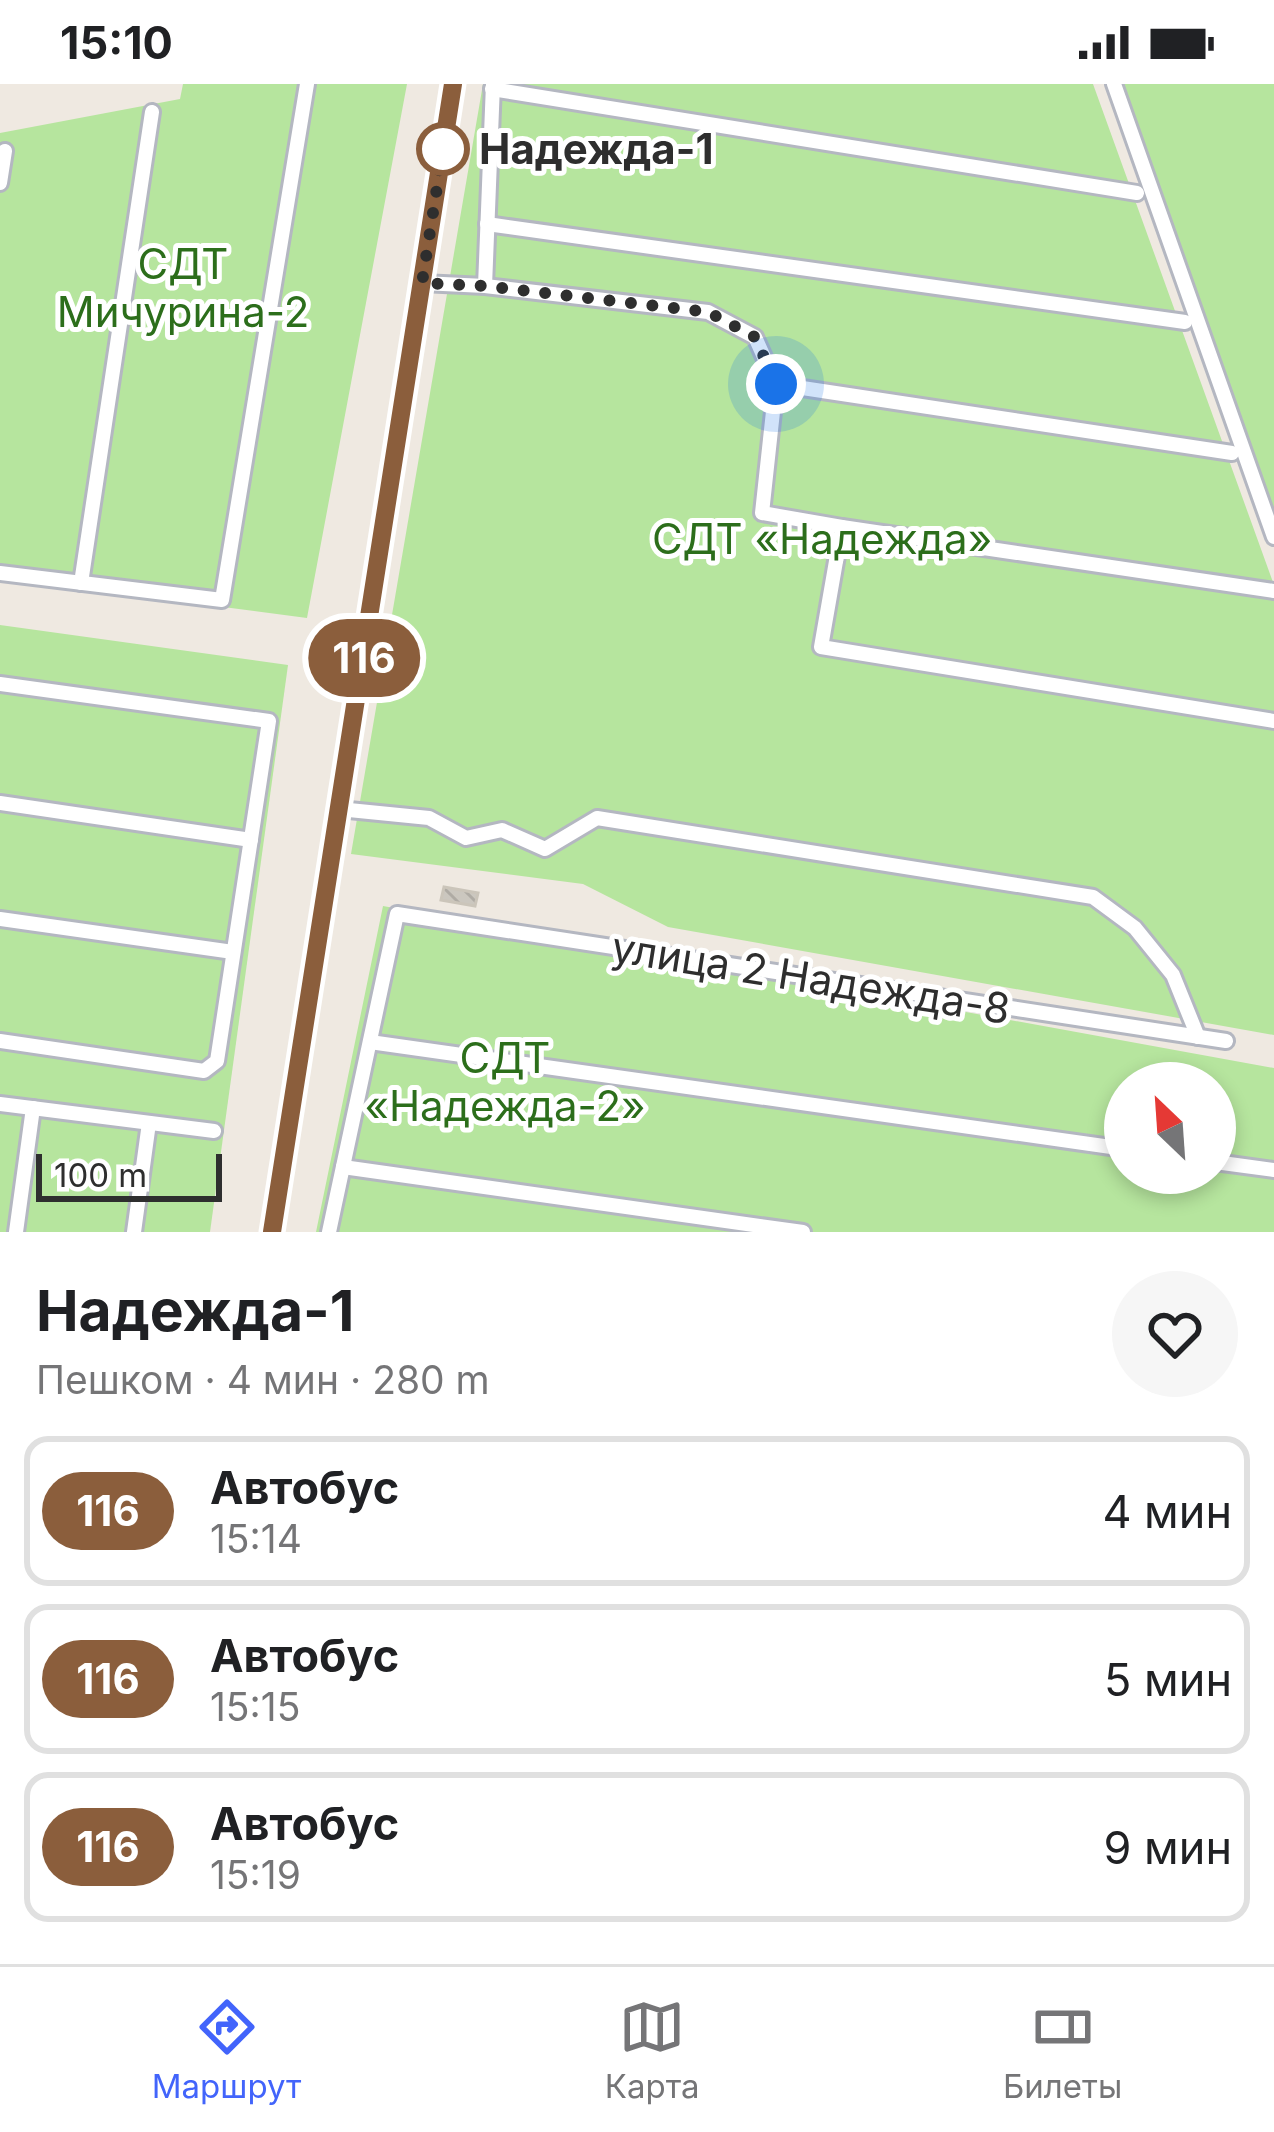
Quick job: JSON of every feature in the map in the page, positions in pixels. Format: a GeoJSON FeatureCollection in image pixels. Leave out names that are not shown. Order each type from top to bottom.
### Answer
{"type":"FeatureCollection","features":[{"type":"Feature","properties":{"kind":"street"},"geometry":{"type":"LineString","coordinates":[[0,572],[223,600],[307,84]]}},
{"type":"Feature","properties":{"kind":"street"},"geometry":{"type":"LineString","coordinates":[[272,1232],[453,84]]}},
{"type":"Feature","properties":{"kind":"street"},"geometry":{"type":"LineString","coordinates":[[1114,84],[1274,537]]}},
{"type":"Feature","properties":{"kind":"street"},"geometry":{"type":"LineString","coordinates":[[485,286],[492,87],[1138,193]]}},
{"type":"Feature","properties":{"kind":"street"},"geometry":{"type":"LineString","coordinates":[[81,583],[152,112]]}},
{"type":"Feature","properties":{"kind":"street"},"geometry":{"type":"LineString","coordinates":[[0,183],[5,151]]}},
{"type":"Feature","properties":{"kind":"street"},"geometry":{"type":"LineString","coordinates":[[487,224],[1185,322]]}},
{"type":"Feature","properties":{"kind":"street"},"geometry":{"type":"LineString","coordinates":[[422,283],[708,312],[755,337],[776,384],[761,513],[1274,591]]}},
{"type":"Feature","properties":{"kind":"street"},"geometry":{"type":"LineString","coordinates":[[776,384],[1232,453]]}},
{"type":"Feature","properties":{"kind":"street"},"geometry":{"type":"LineString","coordinates":[[842,527],[821,647],[1274,721]]}},
{"type":"Feature","properties":{"kind":"street"},"geometry":{"type":"LineString","coordinates":[[0,684],[269,721],[217,1061],[204,1070],[0,1041]]}},
{"type":"Feature","properties":{"kind":"street"},"geometry":{"type":"LineString","coordinates":[[0,803],[250,839]]}},
{"type":"Feature","properties":{"kind":"street"},"geometry":{"type":"LineString","coordinates":[[339,809],[429,818],[466,838],[502,830],[545,849],[597,818],[1093,897],[1135,928],[1173,975],[1198,1037]]}},
{"type":"Feature","properties":{"kind":"street","name":"улица 2 Надежда-8"},"geometry":{"type":"LineString","coordinates":[[370,1042],[397,914],[1226,1041]]}},
{"type":"Feature","properties":{"kind":"street"},"geometry":{"type":"LineString","coordinates":[[0,919],[233,952]]}},
{"type":"Feature","properties":{"kind":"street"},"geometry":{"type":"LineString","coordinates":[[329,1232],[370,1042],[1104,1146]]}},
{"type":"Feature","properties":{"kind":"street"},"geometry":{"type":"LineString","coordinates":[[0,1104],[214,1131]]}},
{"type":"Feature","properties":{"kind":"street"},"geometry":{"type":"LineString","coordinates":[[16,1232],[33,1108]]}},
{"type":"Feature","properties":{"kind":"street"},"geometry":{"type":"LineString","coordinates":[[134,1232],[149,1123]]}},
{"type":"Feature","properties":{"kind":"street"},"geometry":{"type":"LineString","coordinates":[[1236,1165],[1274,1170]]}},
{"type":"Feature","properties":{"kind":"street"},"geometry":{"type":"LineString","coordinates":[[343,1166],[803,1232]]}},
{"type":"Feature","properties":{"kind":"green space","name":"СДТ Мичурина-2"},"geometry":{"type":"Polygon","coordinates":[[[183,84],[407,84],[307,618],[0,578],[0,133],[180,99],[183,84]]]}},
{"type":"Feature","properties":{"kind":"green space","name":"СДТ «Надежда»"},"geometry":{"type":"Polygon","coordinates":[[[483,84],[1093,84],[1274,585],[1274,1035],[668,927],[583,884],[351,854],[483,84]]]}},
{"type":"Feature","properties":{"kind":"green space"},"geometry":{"type":"Polygon","coordinates":[[[1114,84],[1274,84],[1274,530],[1114,84]]]}},
{"type":"Feature","properties":{"kind":"green space"},"geometry":{"type":"Polygon","coordinates":[[[0,625],[288,665],[210,1232],[0,1232],[0,625]]]}},
{"type":"Feature","properties":{"kind":"green space","name":"СДТ «Надежда-2»"},"geometry":{"type":"Polygon","coordinates":[[[383,906],[1274,1068],[1274,1232],[316,1232],[383,906]]]}},
{"type":"Feature","properties":{"kind":"building"},"geometry":{"type":"Polygon","coordinates":[[[444,887],[478,893],[475,906],[441,900],[444,887]]]}},
{"type":"Feature","properties":{"kind":"bus line","name":"116"},"geometry":{"type":"LineString","coordinates":[[272,1232],[453,84]]}},
{"type":"Feature","properties":{"kind":"place","name":"Надежда-1"},"geometry":{"type":"Point","coordinates":[443,149]}},
{"type":"Feature","properties":{"kind":"route"},"geometry":{"type":"LineString","coordinates":[[443,149],[422,283],[708,312],[755,337],[776,384]]}}]}
